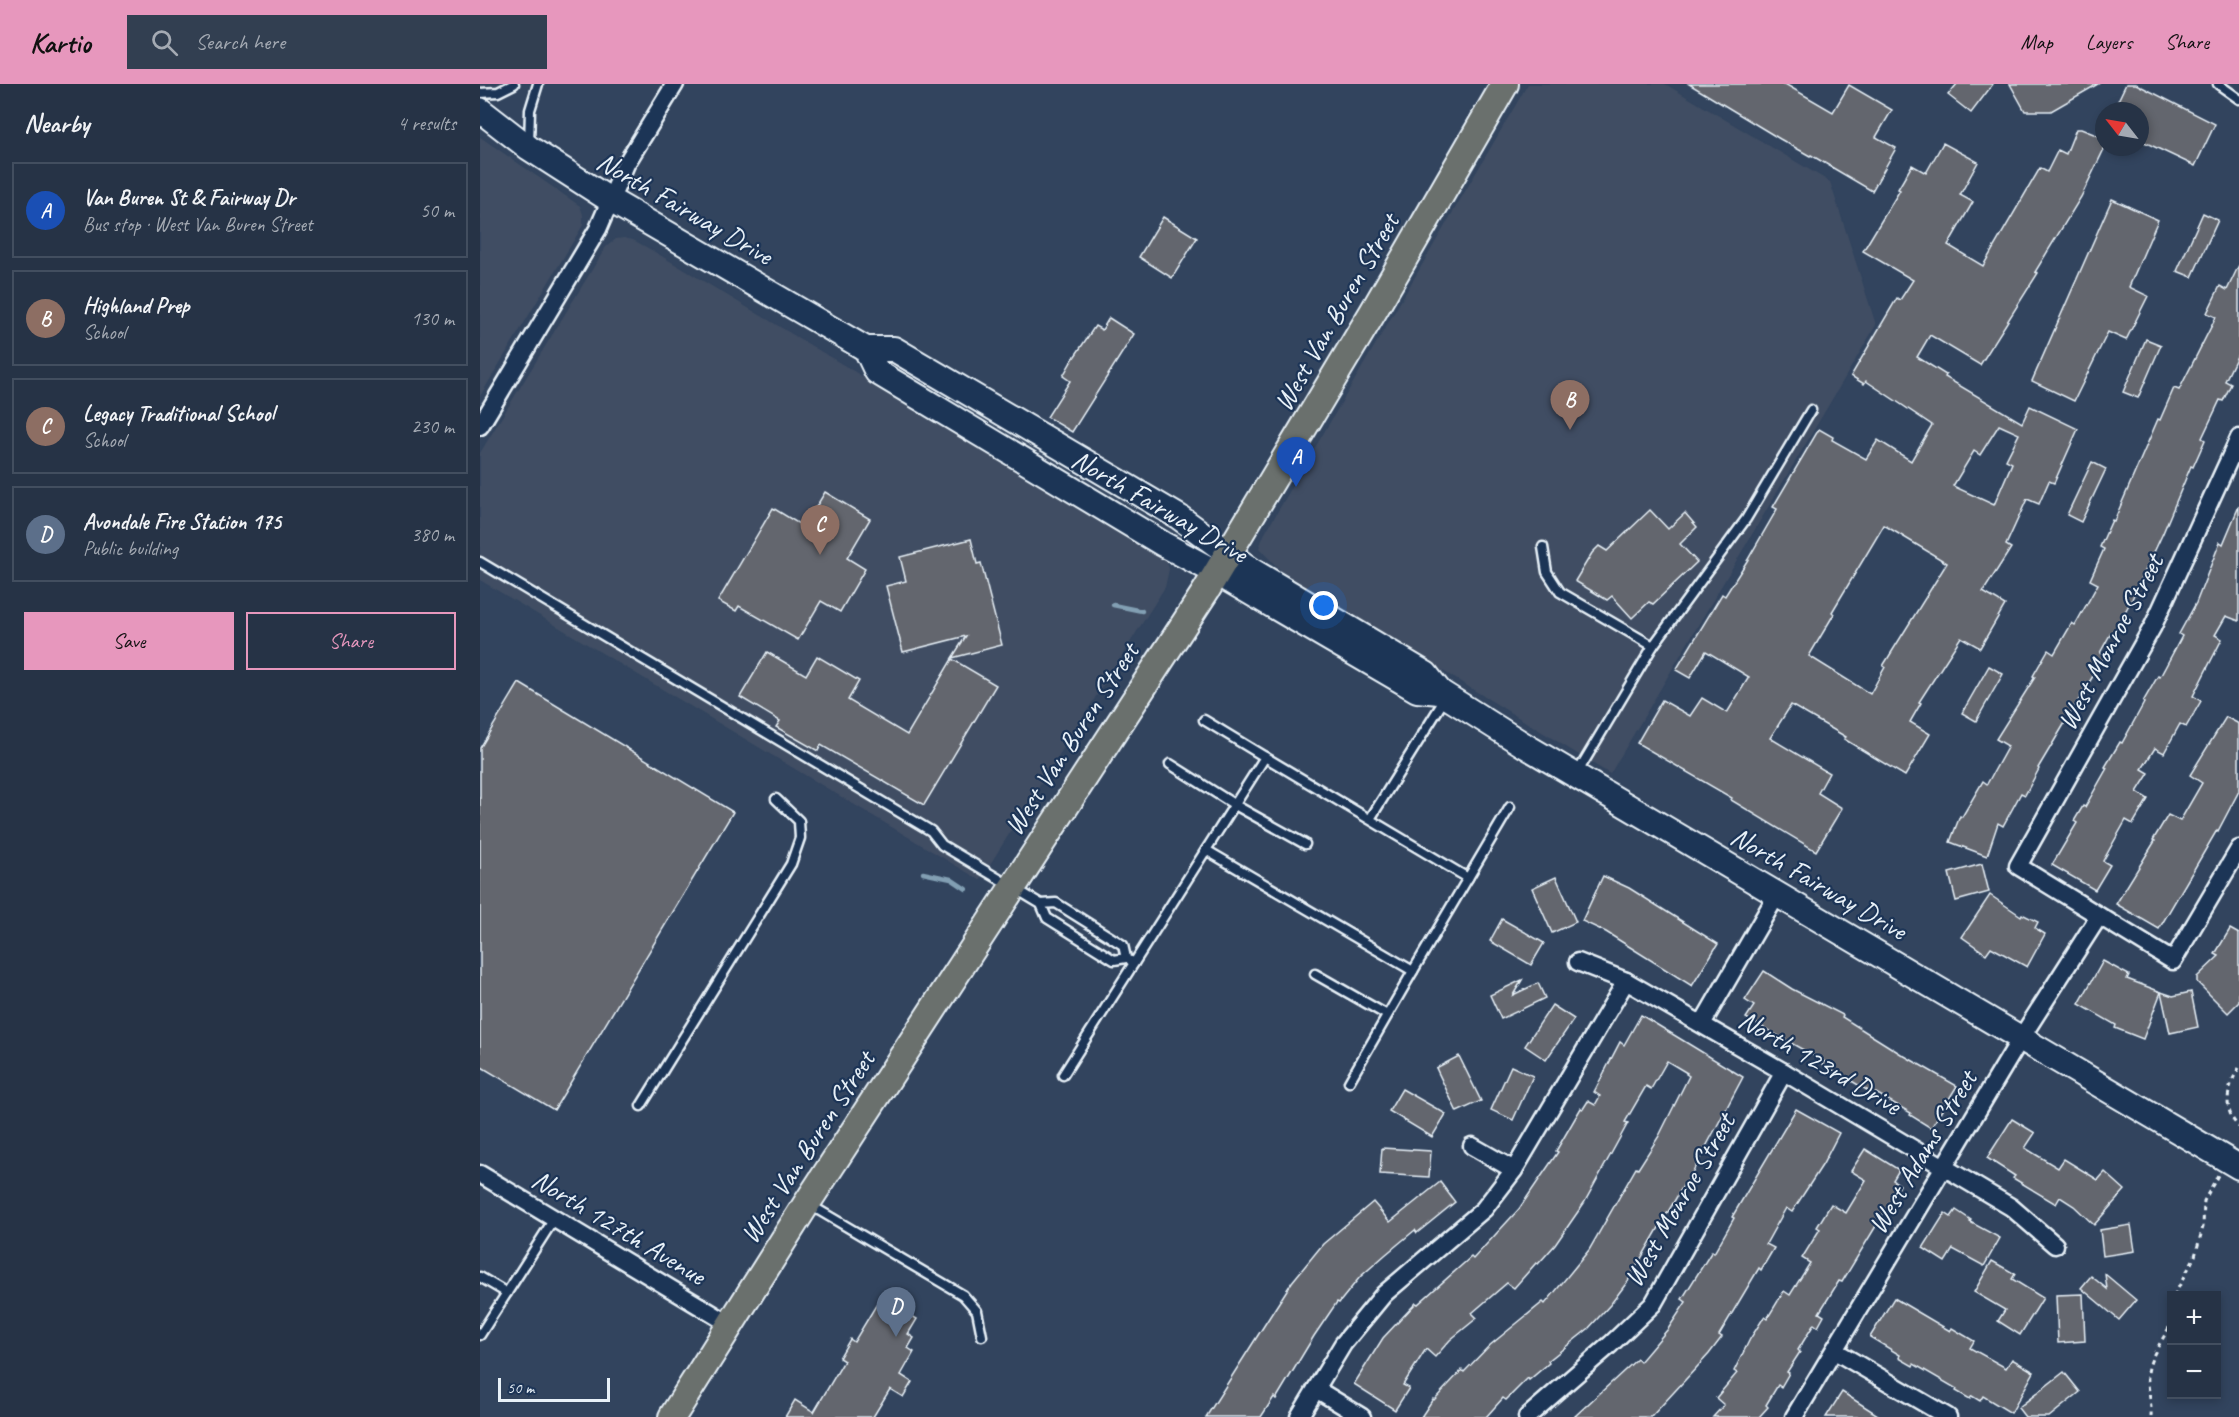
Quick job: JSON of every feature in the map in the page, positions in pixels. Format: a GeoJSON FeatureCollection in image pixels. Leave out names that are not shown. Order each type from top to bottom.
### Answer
{"type":"FeatureCollection","features":[{"type":"Feature","properties":{"kind":"main road","name":"West Van Buren Street"},"geometry":{"type":"LineString","coordinates":[[672,1417],[807,1203],[1223,563],[1373,312],[1505,84]]}},
{"type":"Feature","properties":{"kind":"street"},"geometry":{"type":"LineString","coordinates":[[480,426],[598,229],[626,164],[675,84]]}},
{"type":"Feature","properties":{"kind":"street","name":"North Fairway Drive"},"geometry":{"type":"LineString","coordinates":[[480,110],[529,148],[610,200],[866,349],[894,349],[1179,517],[1223,563],[1417,690],[1443,694],[1575,775],[2239,1167]]}},
{"type":"Feature","properties":{"kind":"street","name":"North Fairway Drive"},"geometry":{"type":"LineString","coordinates":[[866,349],[877,372],[940,411],[1163,544],[1223,563]]}},
{"type":"Feature","properties":{"kind":"street"},"geometry":{"type":"LineString","coordinates":[[940,411],[966,409],[1045,453],[1063,457],[1071,453]]}},
{"type":"Feature","properties":{"kind":"street","name":"West Monroe Street"},"geometry":{"type":"LineString","coordinates":[[2099,916],[2018,866],[2153,626],[2239,438]]}},
{"type":"Feature","properties":{"kind":"street"},"geometry":{"type":"LineString","coordinates":[[2099,916],[2174,961],[2239,849]]}},
{"type":"Feature","properties":{"kind":"street"},"geometry":{"type":"LineString","coordinates":[[1702,1024],[1778,893]]}},
{"type":"Feature","properties":{"kind":"street","name":"West Adams Street"},"geometry":{"type":"LineString","coordinates":[[1794,1417],[2021,1038],[2099,916]]}},
{"type":"Feature","properties":{"kind":"street","name":"North 123rd Drive"},"geometry":{"type":"LineString","coordinates":[[1578,962],[1626,981],[1945,1167],[2011,1207],[2055,1245]]}},
{"type":"Feature","properties":{"kind":"street"},"geometry":{"type":"LineString","coordinates":[[1299,1417],[1343,1344],[1384,1294],[1484,1209],[1514,1170],[1626,981]]}},
{"type":"Feature","properties":{"kind":"street","name":"West Monroe Street"},"geometry":{"type":"LineString","coordinates":[[1527,1417],[1653,1304],[1784,1072]]}},
{"type":"Feature","properties":{"kind":"street"},"geometry":{"type":"LineString","coordinates":[[1472,1146],[1514,1170]]}},
{"type":"Feature","properties":{"kind":"street","name":"North 127th Avenue"},"geometry":{"type":"LineString","coordinates":[[480,1174],[731,1325]]}},
{"type":"Feature","properties":{"kind":"street"},"geometry":{"type":"LineString","coordinates":[[1835,1351],[1948,1417]]}},
{"type":"Feature","properties":{"kind":"street"},"geometry":{"type":"LineString","coordinates":[[1316,1389],[1362,1417]]}},
{"type":"Feature","properties":{"kind":"lane"},"geometry":{"type":"LineString","coordinates":[[480,93],[498,92],[514,84]]}},
{"type":"Feature","properties":{"kind":"lane"},"geometry":{"type":"LineString","coordinates":[[529,148],[530,110],[538,84]]}},
{"type":"Feature","properties":{"kind":"lane"},"geometry":{"type":"LineString","coordinates":[[2218,84],[2239,99]]}},
{"type":"Feature","properties":{"kind":"lane"},"geometry":{"type":"LineString","coordinates":[[1575,775],[1653,646],[1746,519],[1811,410]]}},
{"type":"Feature","properties":{"kind":"lane"},"geometry":{"type":"LineString","coordinates":[[1543,547],[1547,572],[1560,592],[1653,646]]}},
{"type":"Feature","properties":{"kind":"lane"},"geometry":{"type":"LineString","coordinates":[[480,562],[931,831],[942,845],[1041,904],[1047,918],[1114,960],[1126,958],[1134,963]]}},
{"type":"Feature","properties":{"kind":"lane"},"geometry":{"type":"LineString","coordinates":[[1370,819],[1443,694]]}},
{"type":"Feature","properties":{"kind":"lane"},"geometry":{"type":"LineString","coordinates":[[1204,720],[1468,878]]}},
{"type":"Feature","properties":{"kind":"lane"},"geometry":{"type":"LineString","coordinates":[[1064,1075],[1265,757]]}},
{"type":"Feature","properties":{"kind":"lane"},"geometry":{"type":"LineString","coordinates":[[1170,764],[1235,805],[1305,844]]}},
{"type":"Feature","properties":{"kind":"lane"},"geometry":{"type":"LineString","coordinates":[[641,1106],[791,864],[800,837],[799,821],[776,799]]}},
{"type":"Feature","properties":{"kind":"lane"},"geometry":{"type":"LineString","coordinates":[[1349,1082],[1510,807]]}},
{"type":"Feature","properties":{"kind":"lane"},"geometry":{"type":"LineString","coordinates":[[1206,850],[1413,971]]}},
{"type":"Feature","properties":{"kind":"lane"},"geometry":{"type":"LineString","coordinates":[[1041,904],[1056,903],[1124,945],[1126,958]]}},
{"type":"Feature","properties":{"kind":"lane"},"geometry":{"type":"LineString","coordinates":[[1315,974],[1387,1015]]}},
{"type":"Feature","properties":{"kind":"lane"},"geometry":{"type":"LineString","coordinates":[[807,1203],[963,1295],[977,1311],[982,1336]]}},
{"type":"Feature","properties":{"kind":"lane"},"geometry":{"type":"LineString","coordinates":[[480,1335],[554,1219]]}},
{"type":"Feature","properties":{"kind":"lane"},"geometry":{"type":"LineString","coordinates":[[480,1277],[507,1293]]}},
{"type":"Feature","properties":{"kind":"path"},"geometry":{"type":"LineString","coordinates":[[2239,1068],[2228,1094],[2228,1110],[2239,1127]]}},
{"type":"Feature","properties":{"kind":"path"},"geometry":{"type":"LineString","coordinates":[[2177,1291],[2195,1256],[2203,1227],[2204,1201],[2209,1190]]}},
{"type":"Feature","properties":{"kind":"path"},"geometry":{"type":"LineString","coordinates":[[2151,1417],[2148,1374],[2153,1356],[2167,1333]]}},
{"type":"Feature","properties":{"kind":"shaded area"},"geometry":{"type":"Polygon","coordinates":[[[1528,84],[1665,84],[1830,182],[1876,325],[1610,774],[1281,571],[1259,548],[1264,535],[1528,84]]]}},
{"type":"Feature","properties":{"kind":"shaded area"},"geometry":{"type":"Polygon","coordinates":[[[480,137],[580,206],[583,225],[480,396],[480,137]]]}},
{"type":"Feature","properties":{"kind":"shaded area"},"geometry":{"type":"Polygon","coordinates":[[[624,238],[648,248],[1166,560],[1169,569],[1165,587],[980,880],[480,580],[480,453],[606,247],[616,239],[624,238]]]}},
{"type":"Feature","properties":{"kind":"building"},"geometry":{"type":"Polygon","coordinates":[[[1689,84],[1785,84],[1833,112],[1849,85],[1892,110],[1876,137],[1896,148],[1872,191],[1689,84]]]}},
{"type":"Feature","properties":{"kind":"building"},"geometry":{"type":"Polygon","coordinates":[[[1957,84],[1993,84],[1971,113],[1948,95],[1957,84]]]}},
{"type":"Feature","properties":{"kind":"building"},"geometry":{"type":"Polygon","coordinates":[[[2010,84],[2098,84],[2051,111],[2025,111],[2010,84]]]}},
{"type":"Feature","properties":{"kind":"building"},"geometry":{"type":"Polygon","coordinates":[[[2126,84],[2136,84],[2215,124],[2195,166],[2149,144],[2149,102],[2117,102],[2126,84]]]}},
{"type":"Feature","properties":{"kind":"building"},"geometry":{"type":"Polygon","coordinates":[[[2076,129],[2081,129],[2095,134],[2095,156],[2101,156],[2081,197],[2035,272],[2038,273],[1980,365],[1930,335],[1917,357],[1946,375],[1945,377],[2022,423],[2030,406],[2078,429],[2054,483],[2049,481],[2039,504],[2027,499],[2006,545],[2011,548],[1983,592],[2005,605],[1980,648],[1961,637],[1919,702],[1921,703],[1910,722],[1930,734],[1905,776],[1844,739],[1846,737],[1791,705],[1770,738],[1829,773],[1818,793],[1842,808],[1816,851],[1731,800],[1732,798],[1637,743],[1662,700],[1690,716],[1702,698],[1727,713],[1749,677],[1706,651],[1690,678],[1676,670],[1722,594],[1725,596],[1747,561],[1777,509],[1773,507],[1819,429],[1833,437],[1832,440],[1866,459],[1878,440],[1911,461],[1932,425],[1866,381],[1864,384],[1851,376],[1897,298],[1900,300],[1913,280],[1863,251],[1900,190],[1898,189],[1912,165],[1926,173],[1943,143],[1978,162],[1960,195],[1973,202],[1948,245],[1983,266],[2040,168],[2047,172],[2058,150],[2066,154],[2076,129]],[[1999,425],[1980,455],[1974,451],[1953,486],[1994,505],[2012,463],[2006,460],[2019,434],[1999,425]],[[1884,525],[1832,612],[1834,614],[1809,656],[1870,694],[1885,667],[1883,666],[1947,563],[1884,525]]]}},
{"type":"Feature","properties":{"kind":"building"},"geometry":{"type":"Polygon","coordinates":[[[2112,199],[2158,220],[2129,287],[2148,296],[2126,340],[2108,332],[2074,401],[2032,381],[2112,199]]]}},
{"type":"Feature","properties":{"kind":"building"},"geometry":{"type":"Polygon","coordinates":[[[2203,213],[2218,220],[2192,277],[2177,271],[2203,213]]]}},
{"type":"Feature","properties":{"kind":"building"},"geometry":{"type":"Polygon","coordinates":[[[1163,217],[1197,238],[1172,278],[1139,257],[1163,217]]]}},
{"type":"Feature","properties":{"kind":"building"},"geometry":{"type":"Polygon","coordinates":[[[2239,265],[2239,352],[2225,381],[2231,384],[2223,401],[2220,400],[2202,438],[2205,440],[2193,467],[2191,466],[2132,599],[2100,653],[2105,656],[2038,768],[2025,795],[2021,793],[2003,826],[1998,823],[1987,856],[1950,842],[1960,816],[1962,817],[1983,781],[1987,784],[2008,746],[1996,739],[2035,677],[2033,676],[2048,650],[2054,654],[2072,623],[2075,625],[2098,584],[2090,580],[2104,549],[2100,547],[2112,520],[2114,521],[2158,419],[2160,420],[2174,388],[2179,390],[2216,317],[2207,313],[2220,286],[2227,290],[2239,265]]]}},
{"type":"Feature","properties":{"kind":"building"},"geometry":{"type":"Polygon","coordinates":[[[1109,318],[1134,334],[1072,432],[1047,417],[1070,381],[1063,376],[1071,362],[1095,326],[1102,330],[1109,318]]]}},
{"type":"Feature","properties":{"kind":"building"},"geometry":{"type":"Polygon","coordinates":[[[2146,339],[2161,345],[2138,398],[2123,392],[2146,339]]]}},
{"type":"Feature","properties":{"kind":"building"},"geometry":{"type":"Polygon","coordinates":[[[2092,462],[2106,469],[2081,522],[2067,515],[2092,462]]]}},
{"type":"Feature","properties":{"kind":"building"},"geometry":{"type":"Polygon","coordinates":[[[825,492],[870,519],[847,558],[865,569],[840,612],[821,601],[798,640],[739,606],[736,611],[718,601],[773,508],[804,527],[825,492]]]}},
{"type":"Feature","properties":{"kind":"building"},"geometry":{"type":"Polygon","coordinates":[[[2239,506],[2239,621],[2226,616],[2215,635],[2222,639],[2193,696],[2201,701],[2186,727],[2180,724],[2164,753],[2155,748],[2142,769],[2149,773],[2137,792],[2148,799],[2133,824],[2126,820],[2103,861],[2110,865],[2095,890],[2052,865],[2077,823],[2074,821],[2083,806],[2085,807],[2107,768],[2105,767],[2120,742],[2122,743],[2182,636],[2179,634],[2196,603],[2220,542],[2223,544],[2239,506]]]}},
{"type":"Feature","properties":{"kind":"building"},"geometry":{"type":"Polygon","coordinates":[[[1650,510],[1668,529],[1685,513],[1697,527],[1680,544],[1697,562],[1653,604],[1649,602],[1632,618],[1612,596],[1607,600],[1575,581],[1592,553],[1599,546],[1607,551],[1650,510]]]}},
{"type":"Feature","properties":{"kind":"building"},"geometry":{"type":"Polygon","coordinates":[[[971,539],[977,564],[981,563],[1002,645],[952,658],[966,636],[903,652],[886,586],[906,581],[900,557],[971,539]]]}},
{"type":"Feature","properties":{"kind":"building"},"geometry":{"type":"Polygon","coordinates":[[[767,652],[806,675],[817,656],[859,681],[848,700],[907,735],[952,659],[996,685],[924,805],[821,745],[818,751],[776,727],[780,721],[740,697],[767,652]]]}},
{"type":"Feature","properties":{"kind":"building"},"geometry":{"type":"Polygon","coordinates":[[[1989,666],[2003,674],[1976,721],[1962,713],[1989,666]]]}},
{"type":"Feature","properties":{"kind":"building"},"geometry":{"type":"Polygon","coordinates":[[[519,683],[733,812],[554,1110],[480,1066],[480,748],[519,683]]]}},
{"type":"Feature","properties":{"kind":"building"},"geometry":{"type":"Polygon","coordinates":[[[2226,717],[2239,724],[2239,791],[2218,831],[2159,929],[2116,904],[2155,841],[2153,840],[2168,815],[2180,821],[2202,783],[2190,775],[2226,717]]]}},
{"type":"Feature","properties":{"kind":"building"},"geometry":{"type":"Polygon","coordinates":[[[1982,864],[1989,892],[1956,901],[1949,873],[1982,864]]]}},
{"type":"Feature","properties":{"kind":"building"},"geometry":{"type":"Polygon","coordinates":[[[1603,876],[1629,888],[1718,944],[1692,986],[1606,932],[1582,921],[1603,876]]]}},
{"type":"Feature","properties":{"kind":"building"},"geometry":{"type":"Polygon","coordinates":[[[1556,877],[1576,922],[1552,933],[1532,888],[1556,877]]]}},
{"type":"Feature","properties":{"kind":"building"},"geometry":{"type":"Polygon","coordinates":[[[1990,895],[2021,916],[2022,914],[2038,922],[2035,928],[2045,934],[2027,967],[1991,947],[1986,954],[1962,937],[1990,895]]]}},
{"type":"Feature","properties":{"kind":"building"},"geometry":{"type":"Polygon","coordinates":[[[1502,919],[1544,943],[1531,965],[1490,941],[1502,919]]]}},
{"type":"Feature","properties":{"kind":"building"},"geometry":{"type":"Polygon","coordinates":[[[2230,929],[2239,934],[2239,1002],[2228,1013],[2197,982],[2197,977],[2219,956],[2215,954],[2230,929]]]}},
{"type":"Feature","properties":{"kind":"building"},"geometry":{"type":"Polygon","coordinates":[[[2103,961],[2129,975],[2127,979],[2161,992],[2143,1039],[2115,1028],[2116,1025],[2079,1004],[2103,961]]]}},
{"type":"Feature","properties":{"kind":"building"},"geometry":{"type":"Polygon","coordinates":[[[1764,971],[1792,989],[1843,1015],[1842,1017],[1901,1054],[1957,1086],[1931,1128],[1910,1115],[1911,1113],[1876,1093],[1875,1095],[1823,1064],[1825,1062],[1746,1018],[1754,1006],[1745,1000],[1764,971]]]}},
{"type":"Feature","properties":{"kind":"building"},"geometry":{"type":"Polygon","coordinates":[[[1522,980],[1513,995],[1538,983],[1545,998],[1501,1019],[1490,995],[1522,980]]]}},
{"type":"Feature","properties":{"kind":"building"},"geometry":{"type":"Polygon","coordinates":[[[2161,992],[2173,996],[2191,992],[2198,1027],[2170,1033],[2161,992]]]}},
{"type":"Feature","properties":{"kind":"building"},"geometry":{"type":"Polygon","coordinates":[[[1552,1005],[1574,1019],[1546,1060],[1525,1046],[1552,1005]]]}},
{"type":"Feature","properties":{"kind":"building"},"geometry":{"type":"Polygon","coordinates":[[[1641,1015],[1743,1077],[1684,1187],[1628,1281],[1610,1305],[1588,1329],[1548,1361],[1549,1363],[1529,1380],[1528,1378],[1506,1400],[1503,1398],[1486,1417],[1421,1417],[1433,1399],[1462,1370],[1464,1372],[1489,1346],[1543,1302],[1545,1304],[1589,1250],[1636,1168],[1638,1169],[1659,1136],[1689,1076],[1667,1061],[1651,1089],[1646,1086],[1584,1203],[1555,1245],[1538,1264],[1536,1263],[1514,1288],[1507,1283],[1472,1313],[1477,1318],[1450,1340],[1435,1357],[1426,1349],[1403,1385],[1409,1388],[1395,1410],[1354,1384],[1383,1338],[1416,1303],[1418,1304],[1471,1257],[1473,1259],[1519,1209],[1558,1152],[1556,1151],[1581,1108],[1583,1109],[1588,1101],[1595,1105],[1600,1096],[1594,1092],[1620,1042],[1624,1045],[1641,1015]]]}},
{"type":"Feature","properties":{"kind":"building"},"geometry":{"type":"Polygon","coordinates":[[[1459,1056],[1481,1101],[1457,1112],[1436,1068],[1459,1056]]]}},
{"type":"Feature","properties":{"kind":"building"},"geometry":{"type":"Polygon","coordinates":[[[1511,1066],[1533,1076],[1513,1120],[1491,1110],[1511,1066]]]}},
{"type":"Feature","properties":{"kind":"building"},"geometry":{"type":"Polygon","coordinates":[[[1402,1089],[1446,1114],[1432,1137],[1389,1111],[1402,1089]]]}},
{"type":"Feature","properties":{"kind":"building"},"geometry":{"type":"Polygon","coordinates":[[[1796,1109],[1839,1133],[1823,1164],[1792,1212],[1786,1208],[1766,1244],[1774,1248],[1761,1270],[1759,1268],[1719,1335],[1722,1337],[1651,1417],[1574,1417],[1637,1359],[1640,1362],[1668,1329],[1686,1302],[1682,1299],[1712,1251],[1714,1253],[1734,1218],[1732,1217],[1796,1109]]]}},
{"type":"Feature","properties":{"kind":"building"},"geometry":{"type":"Polygon","coordinates":[[[2012,1119],[2035,1133],[2025,1148],[2058,1168],[2064,1159],[2098,1180],[2105,1172],[2125,1190],[2094,1225],[2074,1206],[2060,1197],[2056,1204],[2013,1178],[2015,1176],[1987,1158],[2012,1119]]]}},
{"type":"Feature","properties":{"kind":"building"},"geometry":{"type":"Polygon","coordinates":[[[1382,1148],[1431,1151],[1429,1177],[1380,1174],[1382,1148]]]}},
{"type":"Feature","properties":{"kind":"building"},"geometry":{"type":"Polygon","coordinates":[[[1865,1149],[1899,1170],[1893,1180],[1900,1185],[1890,1203],[1842,1282],[1839,1281],[1819,1313],[1824,1316],[1818,1327],[1814,1324],[1798,1350],[1800,1352],[1787,1372],[1789,1373],[1781,1387],[1778,1385],[1766,1405],[1768,1407],[1759,1417],[1713,1417],[1724,1405],[1716,1398],[1737,1373],[1734,1371],[1750,1339],[1764,1317],[1767,1319],[1784,1291],[1790,1295],[1810,1263],[1802,1258],[1820,1229],[1817,1227],[1831,1204],[1846,1213],[1866,1180],[1851,1171],[1865,1149]]]}},
{"type":"Feature","properties":{"kind":"building"},"geometry":{"type":"Polygon","coordinates":[[[1440,1182],[1455,1202],[1417,1233],[1415,1230],[1385,1255],[1360,1277],[1339,1303],[1337,1302],[1276,1399],[1274,1397],[1261,1417],[1206,1417],[1292,1282],[1323,1244],[1373,1202],[1390,1222],[1440,1182]]]}},
{"type":"Feature","properties":{"kind":"building"},"geometry":{"type":"Polygon","coordinates":[[[1956,1210],[1971,1220],[1970,1222],[2000,1238],[1984,1266],[1953,1249],[1945,1262],[1923,1248],[1945,1213],[1951,1217],[1956,1210]]]}},
{"type":"Feature","properties":{"kind":"building"},"geometry":{"type":"Polygon","coordinates":[[[2131,1225],[2135,1251],[2103,1256],[2100,1230],[2131,1225]]]}},
{"type":"Feature","properties":{"kind":"building"},"geometry":{"type":"Polygon","coordinates":[[[1992,1261],[2015,1274],[2012,1279],[2043,1298],[2020,1335],[1998,1321],[2005,1310],[1974,1292],[1992,1261]]]}},
{"type":"Feature","properties":{"kind":"building"},"geometry":{"type":"Polygon","coordinates":[[[2105,1274],[2136,1300],[2119,1320],[2081,1288],[2091,1276],[2107,1289],[2105,1274]]]}},
{"type":"Feature","properties":{"kind":"building"},"geometry":{"type":"Polygon","coordinates":[[[2083,1294],[2085,1341],[2058,1343],[2056,1295],[2083,1294]]]}},
{"type":"Feature","properties":{"kind":"building"},"geometry":{"type":"Polygon","coordinates":[[[881,1297],[917,1319],[908,1334],[914,1338],[908,1348],[914,1352],[901,1375],[912,1382],[903,1397],[890,1389],[873,1417],[785,1417],[795,1400],[814,1412],[844,1361],[839,1358],[850,1339],[854,1342],[881,1297]]]}},
{"type":"Feature","properties":{"kind":"building"},"geometry":{"type":"Polygon","coordinates":[[[1894,1298],[1950,1331],[1952,1328],[1974,1341],[1970,1348],[2006,1368],[2012,1359],[2034,1372],[2011,1413],[1983,1396],[1980,1401],[1972,1396],[1970,1399],[1914,1364],[1913,1366],[1899,1358],[1900,1355],[1870,1337],[1894,1298]]]}},
{"type":"Feature","properties":{"kind":"building"},"geometry":{"type":"Polygon","coordinates":[[[2064,1372],[2080,1392],[2049,1417],[2025,1417],[2018,1408],[2064,1372]]]}},
{"type":"Feature","properties":{"kind":"building"},"geometry":{"type":"Polygon","coordinates":[[[1842,1392],[1881,1417],[1826,1417],[1842,1392]]]}},
{"type":"Feature","properties":{"kind":"waterway"},"geometry":{"type":"LineString","coordinates":[[1113,605],[1142,611]]}},
{"type":"Feature","properties":{"kind":"waterway"},"geometry":{"type":"LineString","coordinates":[[923,873],[951,879],[966,889]]}},
{"type":"Feature","properties":{"kind":"place","name":"Highland Prep"},"geometry":{"type":"Point","coordinates":[1570,430]}},
{"type":"Feature","properties":{"kind":"place","name":"Van Buren St & Fairway Dr"},"geometry":{"type":"Point","coordinates":[1296,487]}},
{"type":"Feature","properties":{"kind":"place","name":"Legacy Traditional School"},"geometry":{"type":"Point","coordinates":[820,555]}},
{"type":"Feature","properties":{"kind":"place","name":"Avondale Fire Station 175"},"geometry":{"type":"Point","coordinates":[896,1337]}}]}
